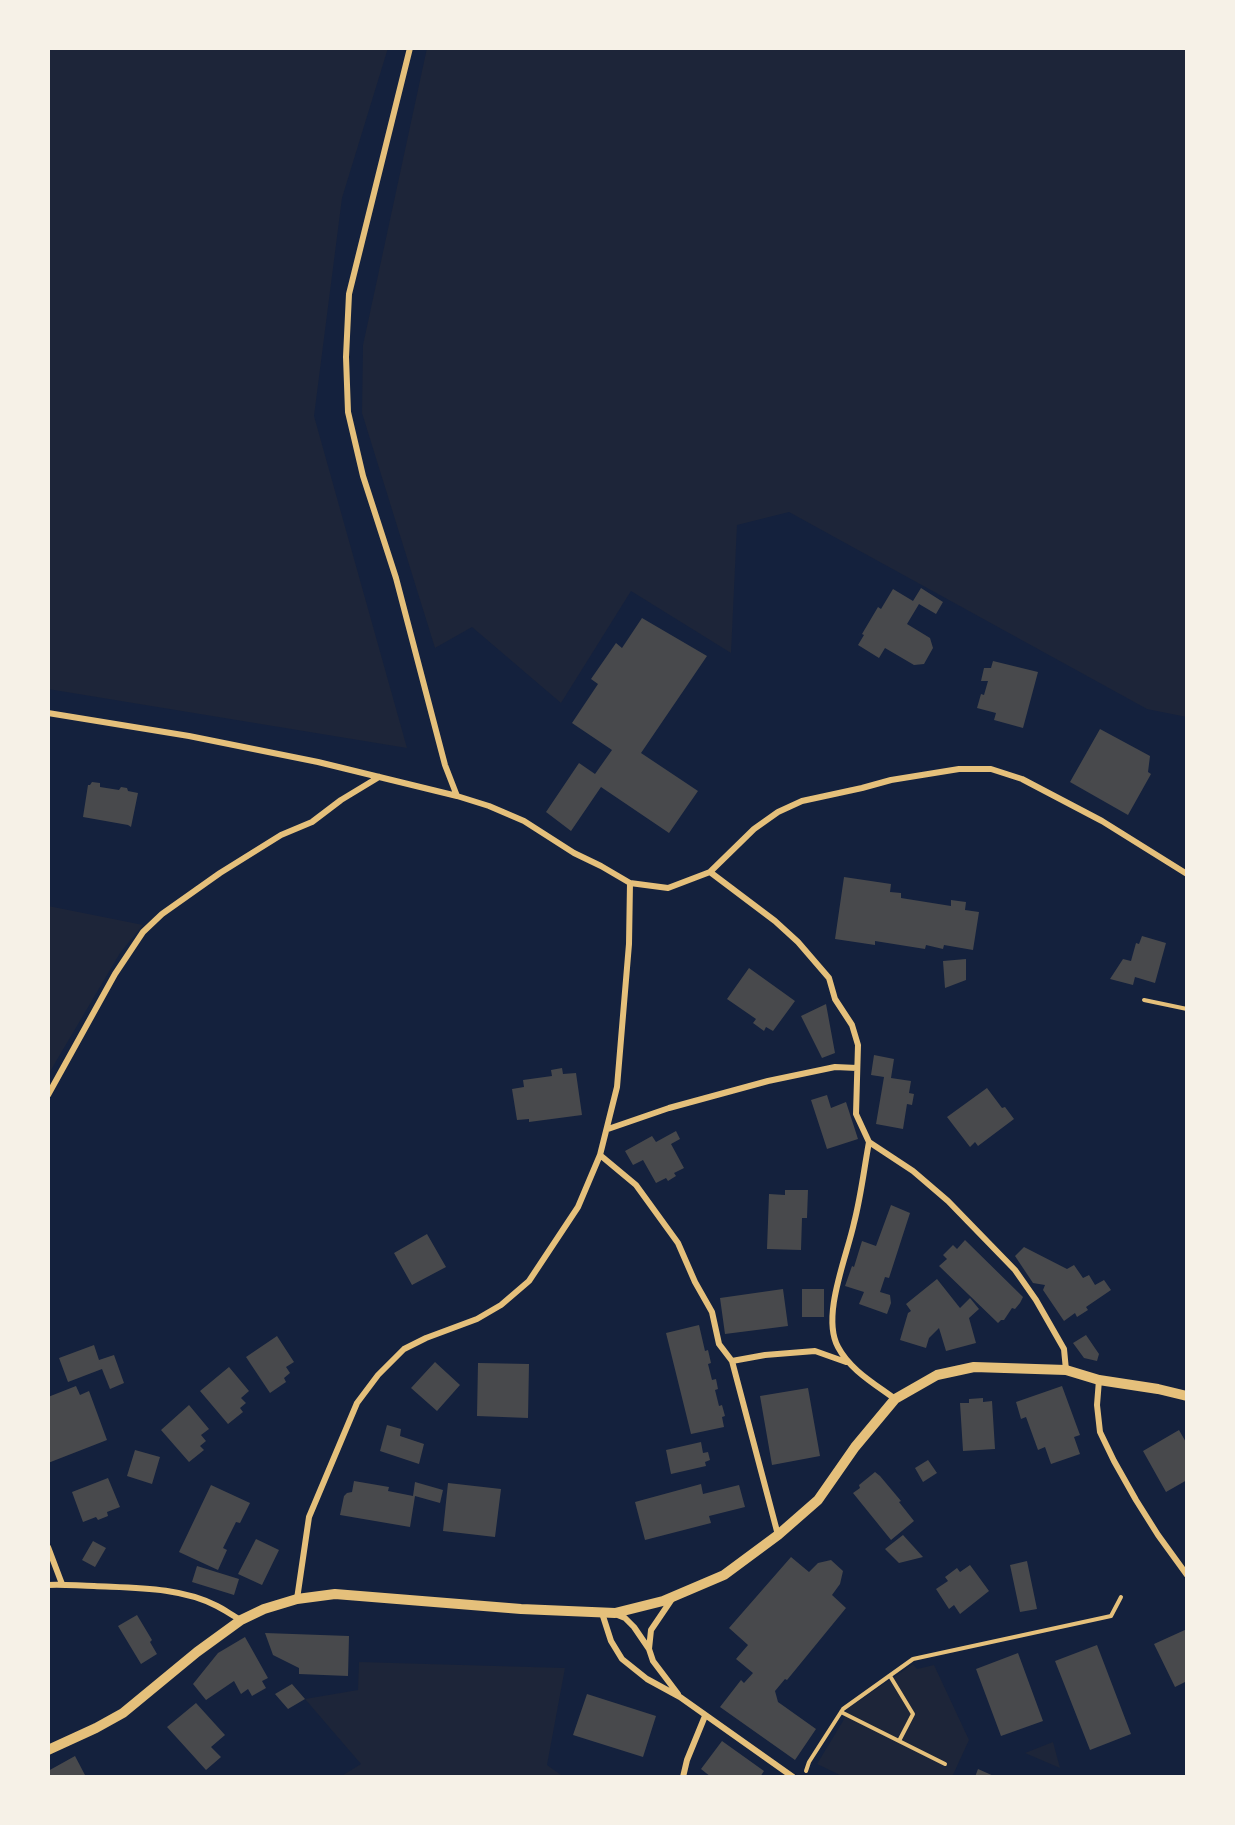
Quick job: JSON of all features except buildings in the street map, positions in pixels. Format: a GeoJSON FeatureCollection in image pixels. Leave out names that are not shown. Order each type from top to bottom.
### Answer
{"type":"FeatureCollection","features":[{"type":"Feature","properties":{"kind":"street"},"geometry":{"type":"LineString","coordinates":[[410,48],[349,294],[346,357],[348,412],[363,476],[396,578],[445,765],[457,796]]}},
{"type":"Feature","properties":{"kind":"street"},"geometry":{"type":"LineString","coordinates":[[48,713],[189,736],[318,762],[457,796],[489,806],[524,821],[574,853],[630,883],[668,888],[710,872],[754,829],[778,812],[802,801],[891,780],[959,769],[991,769],[1022,779],[1102,821],[1187,874]]}},
{"type":"Feature","properties":{"kind":"street"},"geometry":{"type":"LineString","coordinates":[[48,1095],[116,974],[143,932],[162,914],[220,873],[281,835],[312,822],[341,800],[379,777]]}},
{"type":"Feature","properties":{"kind":"street"},"geometry":{"type":"LineString","coordinates":[[710,872],[775,921],[798,942],[828,978],[834,999],[852,1025],[858,1045],[856,1114],[869,1142],[914,1171],[964,1217],[1015,1270],[1036,1300],[1064,1349],[1066,1370]]}},
{"type":"Feature","properties":{"kind":"street"},"geometry":{"type":"LineString","coordinates":[[297,1599],[309,1517],[357,1403],[378,1376],[404,1349],[485,1314],[501,1305],[529,1281],[578,1207],[600,1155],[617,1087],[625,1013],[630,883]]}},
{"type":"Feature","properties":{"kind":"street"},"geometry":{"type":"LineString","coordinates":[[608,1129],[669,1108],[747,1086],[835,1067],[857,1068]]}},
{"type":"Feature","properties":{"kind":"street"},"geometry":{"type":"LineString","coordinates":[[846,1362],[836,1345],[832,1308],[854,1224],[869,1142]]}},
{"type":"Feature","properties":{"kind":"street"},"geometry":{"type":"LineString","coordinates":[[600,1155],[636,1185],[678,1243],[695,1282],[712,1312],[719,1344],[732,1361],[778,1536]]}},
{"type":"Feature","properties":{"kind":"street"},"geometry":{"type":"LineString","coordinates":[[732,1361],[765,1355],[815,1351],[846,1362],[895,1399]]}},
{"type":"Feature","properties":{"kind":"street"},"geometry":{"type":"LineString","coordinates":[[48,1750],[123,1713],[197,1652],[241,1620],[264,1609],[297,1599],[335,1594],[521,1609],[603,1613],[615,1613],[663,1601],[724,1575],[778,1536],[818,1500],[855,1447],[895,1399],[937,1376],[974,1367],[1066,1370],[1099,1380],[1187,1396]]}},
{"type":"Feature","properties":{"kind":"street"},"geometry":{"type":"LineString","coordinates":[[1099,1380],[1097,1405],[1101,1432],[1114,1461],[1158,1535],[1187,1575]]}},
{"type":"Feature","properties":{"kind":"street"},"geometry":{"type":"LineString","coordinates":[[48,1547],[62,1584]]}},
{"type":"Feature","properties":{"kind":"street"},"geometry":{"type":"LineString","coordinates":[[48,1585],[138,1587],[190,1596],[216,1605],[241,1620]]}},
{"type":"Feature","properties":{"kind":"street"},"geometry":{"type":"LineString","coordinates":[[649,1649],[651,1630],[674,1596]]}},
{"type":"Feature","properties":{"kind":"street"},"geometry":{"type":"LineString","coordinates":[[603,1613],[611,1641],[622,1659],[647,1679],[680,1697],[793,1777]]}},
{"type":"Feature","properties":{"kind":"street"},"geometry":{"type":"LineString","coordinates":[[615,1613],[625,1618],[634,1627],[649,1649],[653,1661],[680,1697]]}},
{"type":"Feature","properties":{"kind":"street"},"geometry":{"type":"LineString","coordinates":[[683,1777],[687,1760],[705,1716]]}},
{"type":"Feature","properties":{"kind":"path"},"geometry":{"type":"LineString","coordinates":[[1144,1000],[1187,1009]]}},
{"type":"Feature","properties":{"kind":"path"},"geometry":{"type":"LineString","coordinates":[[804,1777],[809,1762],[841,1712],[913,1659],[1111,1616],[1121,1597]]}},
{"type":"Feature","properties":{"kind":"path"},"geometry":{"type":"LineString","coordinates":[[890,1676],[913,1714],[899,1741]]}},
{"type":"Feature","properties":{"kind":"path"},"geometry":{"type":"LineString","coordinates":[[841,1712],[945,1764]]}},
{"type":"Feature","properties":{"kind":"shaded area"},"geometry":{"type":"Polygon","coordinates":[[[48,48],[388,48],[342,198],[314,416],[407,748],[48,689],[48,48]]]}},
{"type":"Feature","properties":{"kind":"shaded area"},"geometry":{"type":"Polygon","coordinates":[[[427,48],[1187,48],[1187,717],[1147,709],[789,512],[737,525],[731,653],[631,591],[561,703],[472,627],[435,648],[362,413],[363,345],[427,48]]]}},
{"type":"Feature","properties":{"kind":"shaded area"},"geometry":{"type":"Polygon","coordinates":[[[48,906],[143,925],[120,953],[48,1075],[48,906]]]}},
{"type":"Feature","properties":{"kind":"shaded area"},"geometry":{"type":"Polygon","coordinates":[[[359,1662],[565,1668],[547,1765],[564,1777],[340,1777],[361,1764],[305,1699],[358,1690],[359,1662]]]}},
{"type":"Feature","properties":{"kind":"shaded area"},"geometry":{"type":"Polygon","coordinates":[[[913,1664],[917,1669],[934,1665],[969,1740],[952,1777],[844,1777],[817,1764],[843,1721],[847,1709],[913,1664]]]}},
{"type":"Feature","properties":{"kind":"shaded area"},"geometry":{"type":"Polygon","coordinates":[[[1053,1742],[1060,1768],[1025,1753],[1053,1742]]]}}]}
